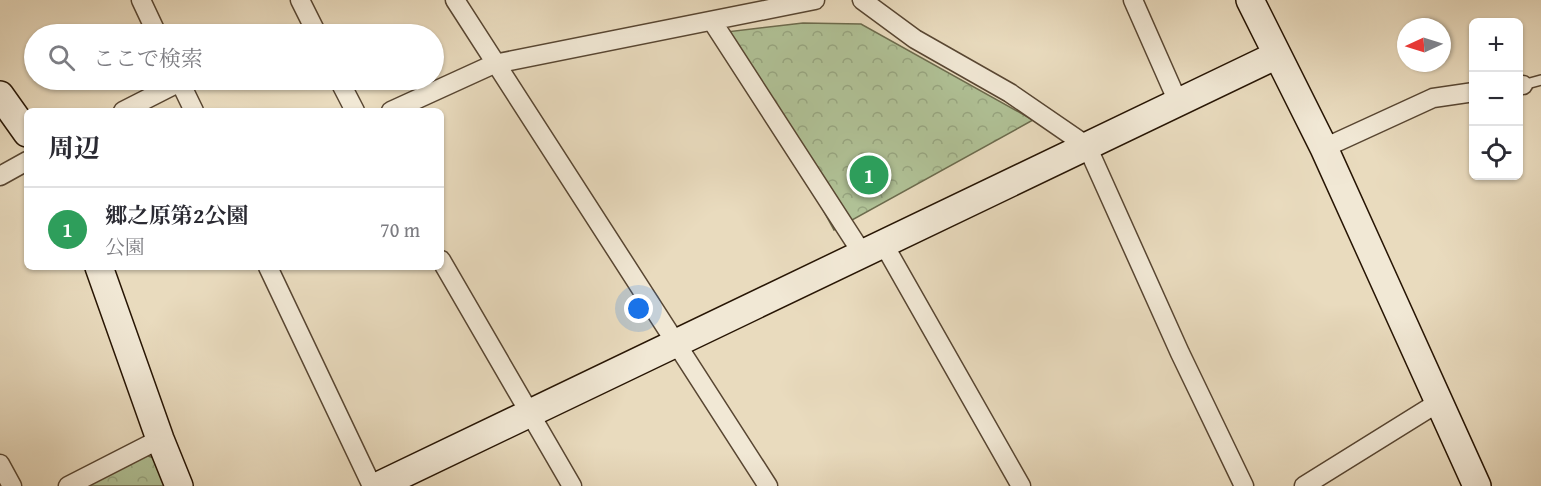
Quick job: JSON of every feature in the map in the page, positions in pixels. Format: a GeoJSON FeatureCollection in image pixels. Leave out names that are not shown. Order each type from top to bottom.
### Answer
{"type":"FeatureCollection","features":[{"type":"Feature","properties":{"kind":"street"},"geometry":{"type":"LineString","coordinates":[[141,0],[153,24]]}},
{"type":"Feature","properties":{"kind":"street"},"geometry":{"type":"LineString","coordinates":[[300,0],[312,24]]}},
{"type":"Feature","properties":{"kind":"street"},"geometry":{"type":"LineString","coordinates":[[455,0],[494,64],[768,486]]}},
{"type":"Feature","properties":{"kind":"street"},"geometry":{"type":"LineString","coordinates":[[444,87],[494,64],[814,0]]}},
{"type":"Feature","properties":{"kind":"street"},"geometry":{"type":"LineString","coordinates":[[862,0],[915,39],[1010,93],[1087,146],[1180,353],[1244,486]]}},
{"type":"Feature","properties":{"kind":"street"},"geometry":{"type":"LineString","coordinates":[[1132,0],[1178,102]]}},
{"type":"Feature","properties":{"kind":"street"},"geometry":{"type":"LineString","coordinates":[[1250,0],[1324,148],[1477,486]]}},
{"type":"Feature","properties":{"kind":"street"},"geometry":{"type":"LineString","coordinates":[[712,21],[873,248],[1021,486]]}},
{"type":"Feature","properties":{"kind":"street"},"geometry":{"type":"LineString","coordinates":[[378,486],[1276,55]]}},
{"type":"Feature","properties":{"kind":"street"},"geometry":{"type":"LineString","coordinates":[[129,108],[162,90]]}},
{"type":"Feature","properties":{"kind":"street"},"geometry":{"type":"LineString","coordinates":[[184,90],[192,108]]}},
{"type":"Feature","properties":{"kind":"street"},"geometry":{"type":"LineString","coordinates":[[344,90],[353,108]]}},
{"type":"Feature","properties":{"kind":"street"},"geometry":{"type":"LineString","coordinates":[[398,108],[437,90]]}},
{"type":"Feature","properties":{"kind":"street"},"geometry":{"type":"LineString","coordinates":[[1324,148],[1433,98],[1469,93]]}},
{"type":"Feature","properties":{"kind":"street"},"geometry":{"type":"LineString","coordinates":[[0,95],[24,129]]}},
{"type":"Feature","properties":{"kind":"street"},"geometry":{"type":"LineString","coordinates":[[0,176],[24,163]]}},
{"type":"Feature","properties":{"kind":"street"},"geometry":{"type":"LineString","coordinates":[[444,265],[572,486]]}},
{"type":"Feature","properties":{"kind":"street"},"geometry":{"type":"LineString","coordinates":[[100,270],[159,439],[179,486]]}},
{"type":"Feature","properties":{"kind":"street"},"geometry":{"type":"LineString","coordinates":[[269,270],[372,486]]}},
{"type":"Feature","properties":{"kind":"street"},"geometry":{"type":"LineString","coordinates":[[1304,486],[1439,402]]}},
{"type":"Feature","properties":{"kind":"street"},"geometry":{"type":"LineString","coordinates":[[68,486],[159,439]]}},
{"type":"Feature","properties":{"kind":"street"},"geometry":{"type":"LineString","coordinates":[[0,464],[12,486]]}},
{"type":"Feature","properties":{"kind":"lane"},"geometry":{"type":"LineString","coordinates":[[1523,84],[1541,80]]}},
{"type":"Feature","properties":{"kind":"green space"},"geometry":{"type":"Polygon","coordinates":[[[803,23],[861,24],[1033,120],[834,230],[726,32],[803,23]]]}},
{"type":"Feature","properties":{"kind":"green space"},"geometry":{"type":"Polygon","coordinates":[[[145,455],[154,458],[165,486],[86,486],[145,455]]]}},
{"type":"Feature","properties":{"kind":"place","name":"郷之原第2公園"},"geometry":{"type":"Point","coordinates":[869,175]}}]}
